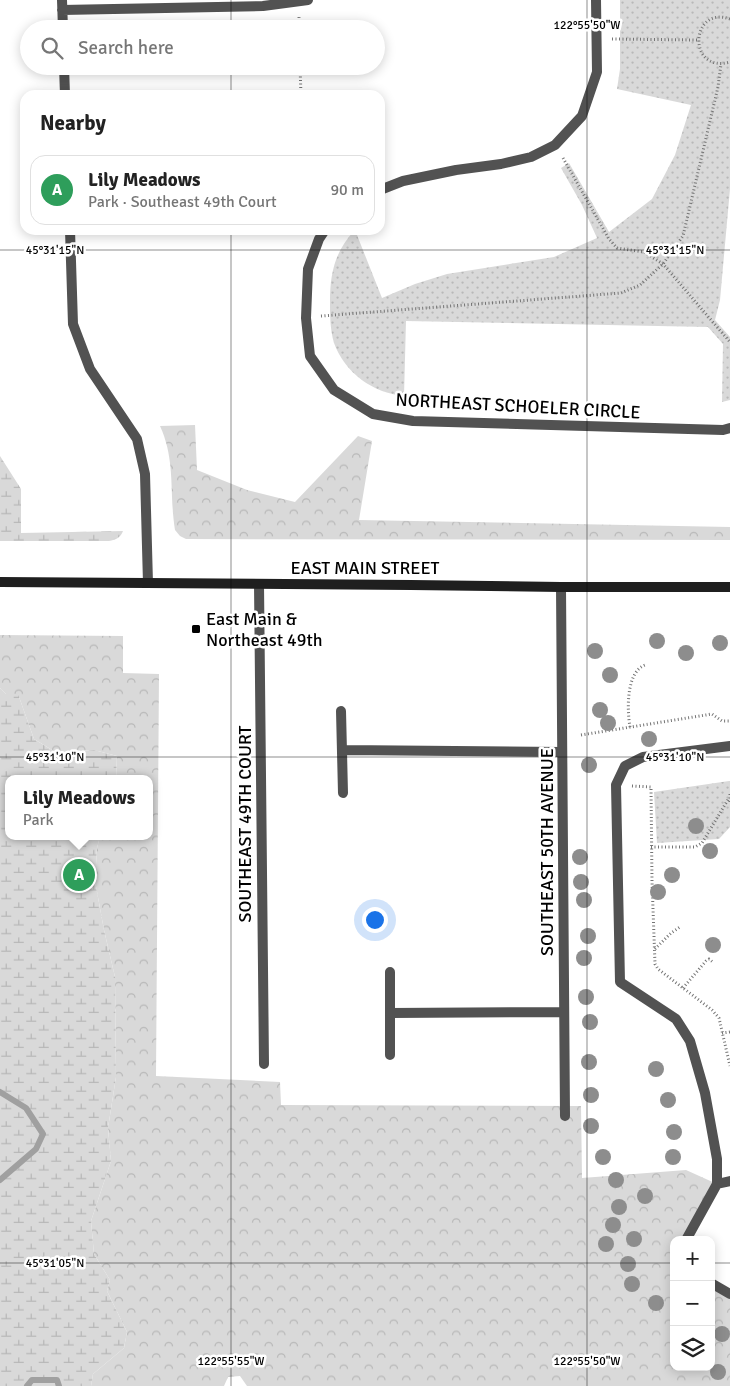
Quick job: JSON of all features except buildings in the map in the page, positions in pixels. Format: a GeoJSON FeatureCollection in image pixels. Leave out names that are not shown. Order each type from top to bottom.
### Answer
{"type":"FeatureCollection","features":[{"type":"Feature","properties":{"kind":"main road","name":"EAST MAIN STREET"},"geometry":{"type":"LineString","coordinates":[[0,582],[561,588],[730,587]]}},
{"type":"Feature","properties":{"kind":"street"},"geometry":{"type":"LineString","coordinates":[[63,20],[62,5],[263,6],[308,0]]}},
{"type":"Feature","properties":{"kind":"street"},"geometry":{"type":"LineString","coordinates":[[385,188],[404,181],[531,157],[555,145],[582,116],[597,72],[596,0]]}},
{"type":"Feature","properties":{"kind":"street"},"geometry":{"type":"LineString","coordinates":[[64,75],[65,90]]}},
{"type":"Feature","properties":{"kind":"street"},"geometry":{"type":"LineString","coordinates":[[70,235],[73,324],[90,369],[137,439],[145,474],[148,584]]}},
{"type":"Feature","properties":{"kind":"street","name":"NORTHEAST SCHOELER CIRCLE"},"geometry":{"type":"LineString","coordinates":[[322,235],[308,269],[306,318],[310,356],[334,390],[373,414],[413,421],[723,430],[730,428]]}},
{"type":"Feature","properties":{"kind":"street","name":"SOUTHEAST 49TH COURT"},"geometry":{"type":"LineString","coordinates":[[259,584],[264,1064]]}},
{"type":"Feature","properties":{"kind":"street","name":"SOUTHEAST 50TH AVENUE"},"geometry":{"type":"LineString","coordinates":[[561,588],[565,1116]]}},
{"type":"Feature","properties":{"kind":"street"},"geometry":{"type":"LineString","coordinates":[[342,712],[343,793]]}},
{"type":"Feature","properties":{"kind":"street"},"geometry":{"type":"LineString","coordinates":[[688,1236],[717,1184],[717,1159],[706,1093],[690,1042],[676,1018],[620,982],[616,785],[625,766],[643,757],[730,746]]}},
{"type":"Feature","properties":{"kind":"street"},"geometry":{"type":"LineString","coordinates":[[343,750],[562,752]]}},
{"type":"Feature","properties":{"kind":"street"},"geometry":{"type":"LineString","coordinates":[[390,972],[390,1055]]}},
{"type":"Feature","properties":{"kind":"street"},"geometry":{"type":"LineString","coordinates":[[390,1013],[564,1012]]}},
{"type":"Feature","properties":{"kind":"street"},"geometry":{"type":"LineString","coordinates":[[717,1184],[730,1181]]}},
{"type":"Feature","properties":{"kind":"street"},"geometry":{"type":"LineString","coordinates":[[715,1285],[730,1294]]}},
{"type":"Feature","properties":{"kind":"path"},"geometry":{"type":"LineString","coordinates":[[730,19],[723,16],[712,18],[702,26],[697,40],[701,54],[710,62],[721,64],[730,62]]}},
{"type":"Feature","properties":{"kind":"path"},"geometry":{"type":"LineString","coordinates":[[596,39],[697,40]]}},
{"type":"Feature","properties":{"kind":"path"},"geometry":{"type":"LineString","coordinates":[[306,318],[621,293],[640,285],[663,264],[683,236],[718,87],[721,64]]}},
{"type":"Feature","properties":{"kind":"path"},"geometry":{"type":"LineString","coordinates":[[300,75],[301,90]]}},
{"type":"Feature","properties":{"kind":"path"},"geometry":{"type":"LineString","coordinates":[[555,145],[609,239],[617,248],[644,252],[663,264],[730,342]]}},
{"type":"Feature","properties":{"kind":"path"},"geometry":{"type":"LineString","coordinates":[[630,727],[628,716],[630,688],[633,676],[639,667],[645,665]]}},
{"type":"Feature","properties":{"kind":"path"},"geometry":{"type":"LineString","coordinates":[[581,735],[712,714],[722,721],[730,721]]}},
{"type":"Feature","properties":{"kind":"path"},"geometry":{"type":"LineString","coordinates":[[616,785],[651,787],[655,964],[658,969],[712,1010],[718,1018],[730,1066]]}},
{"type":"Feature","properties":{"kind":"path"},"geometry":{"type":"LineString","coordinates":[[651,847],[695,847],[702,844],[730,800],[730,794]]}},
{"type":"Feature","properties":{"kind":"path"},"geometry":{"type":"LineString","coordinates":[[654,950],[680,927]]}},
{"type":"Feature","properties":{"kind":"path"},"geometry":{"type":"LineString","coordinates":[[683,988],[706,960],[714,963]]}},
{"type":"Feature","properties":{"kind":"path"},"geometry":{"type":"LineString","coordinates":[[722,1033],[730,1032]]}},
{"type":"Feature","properties":{"kind":"green space"},"geometry":{"type":"Polygon","coordinates":[[[620,0],[730,0],[730,189],[720,300],[715,320],[730,337],[730,400],[722,402],[723,344],[708,327],[406,321],[404,396],[382,391],[362,380],[345,364],[339,354],[334,343],[330,317],[331,281],[335,263],[338,254],[351,235],[357,235],[382,298],[415,284],[447,274],[554,257],[597,238],[582,205],[561,168],[569,163],[609,232],[652,199],[675,155],[691,105],[617,89],[620,69],[620,0]]]}},
{"type":"Feature","properties":{"kind":"green space"},"geometry":{"type":"Polygon","coordinates":[[[195,425],[197,470],[247,490],[295,502],[358,436],[372,441],[359,520],[730,527],[730,540],[186,539],[175,530],[170,465],[165,439],[160,426],[195,425]]]}},
{"type":"Feature","properties":{"kind":"green space"},"geometry":{"type":"Polygon","coordinates":[[[0,456],[21,489],[21,533],[123,531],[121,535],[109,541],[0,541],[0,456]]]}},
{"type":"Feature","properties":{"kind":"green space"},"geometry":{"type":"Polygon","coordinates":[[[0,635],[123,636],[123,673],[159,674],[156,1076],[280,1082],[281,1105],[581,1106],[582,1178],[686,1170],[717,1184],[688,1236],[670,1236],[670,1371],[715,1371],[715,1285],[730,1294],[730,1386],[247,1386],[240,1376],[228,1377],[224,1386],[91,1386],[93,1374],[124,1348],[127,1332],[107,1291],[110,1280],[94,1254],[91,1221],[111,1161],[108,1128],[116,1077],[115,977],[95,881],[97,848],[99,840],[153,840],[153,775],[116,775],[117,756],[94,750],[57,753],[34,739],[18,694],[6,694],[0,688],[0,635]]]}},
{"type":"Feature","properties":{"kind":"green space"},"geometry":{"type":"Polygon","coordinates":[[[0,688],[6,694],[18,694],[34,739],[57,753],[94,750],[117,756],[116,775],[5,775],[5,840],[99,840],[95,881],[115,977],[116,1077],[108,1128],[111,1161],[91,1221],[94,1254],[110,1280],[107,1291],[127,1332],[124,1348],[93,1374],[91,1386],[0,1386],[0,688]]]}},
{"type":"Feature","properties":{"kind":"green space"},"geometry":{"type":"Polygon","coordinates":[[[730,781],[730,827],[719,839],[657,843],[654,792],[730,781]]]}},
{"type":"Feature","properties":{"kind":"waterway"},"geometry":{"type":"LineString","coordinates":[[0,1092],[26,1108],[43,1134],[36,1149],[0,1180]]}},
{"type":"Feature","properties":{"kind":"waterway"},"geometry":{"type":"LineString","coordinates":[[27,1386],[32,1380],[57,1380],[59,1386]]}},
{"type":"Feature","properties":{"kind":"place","name":"East Main & Northeast 49th"},"geometry":{"type":"Point","coordinates":[196,629]}},
{"type":"Feature","properties":{"kind":"place","name":"Lily Meadows"},"geometry":{"type":"Point","coordinates":[79,875]}}]}
